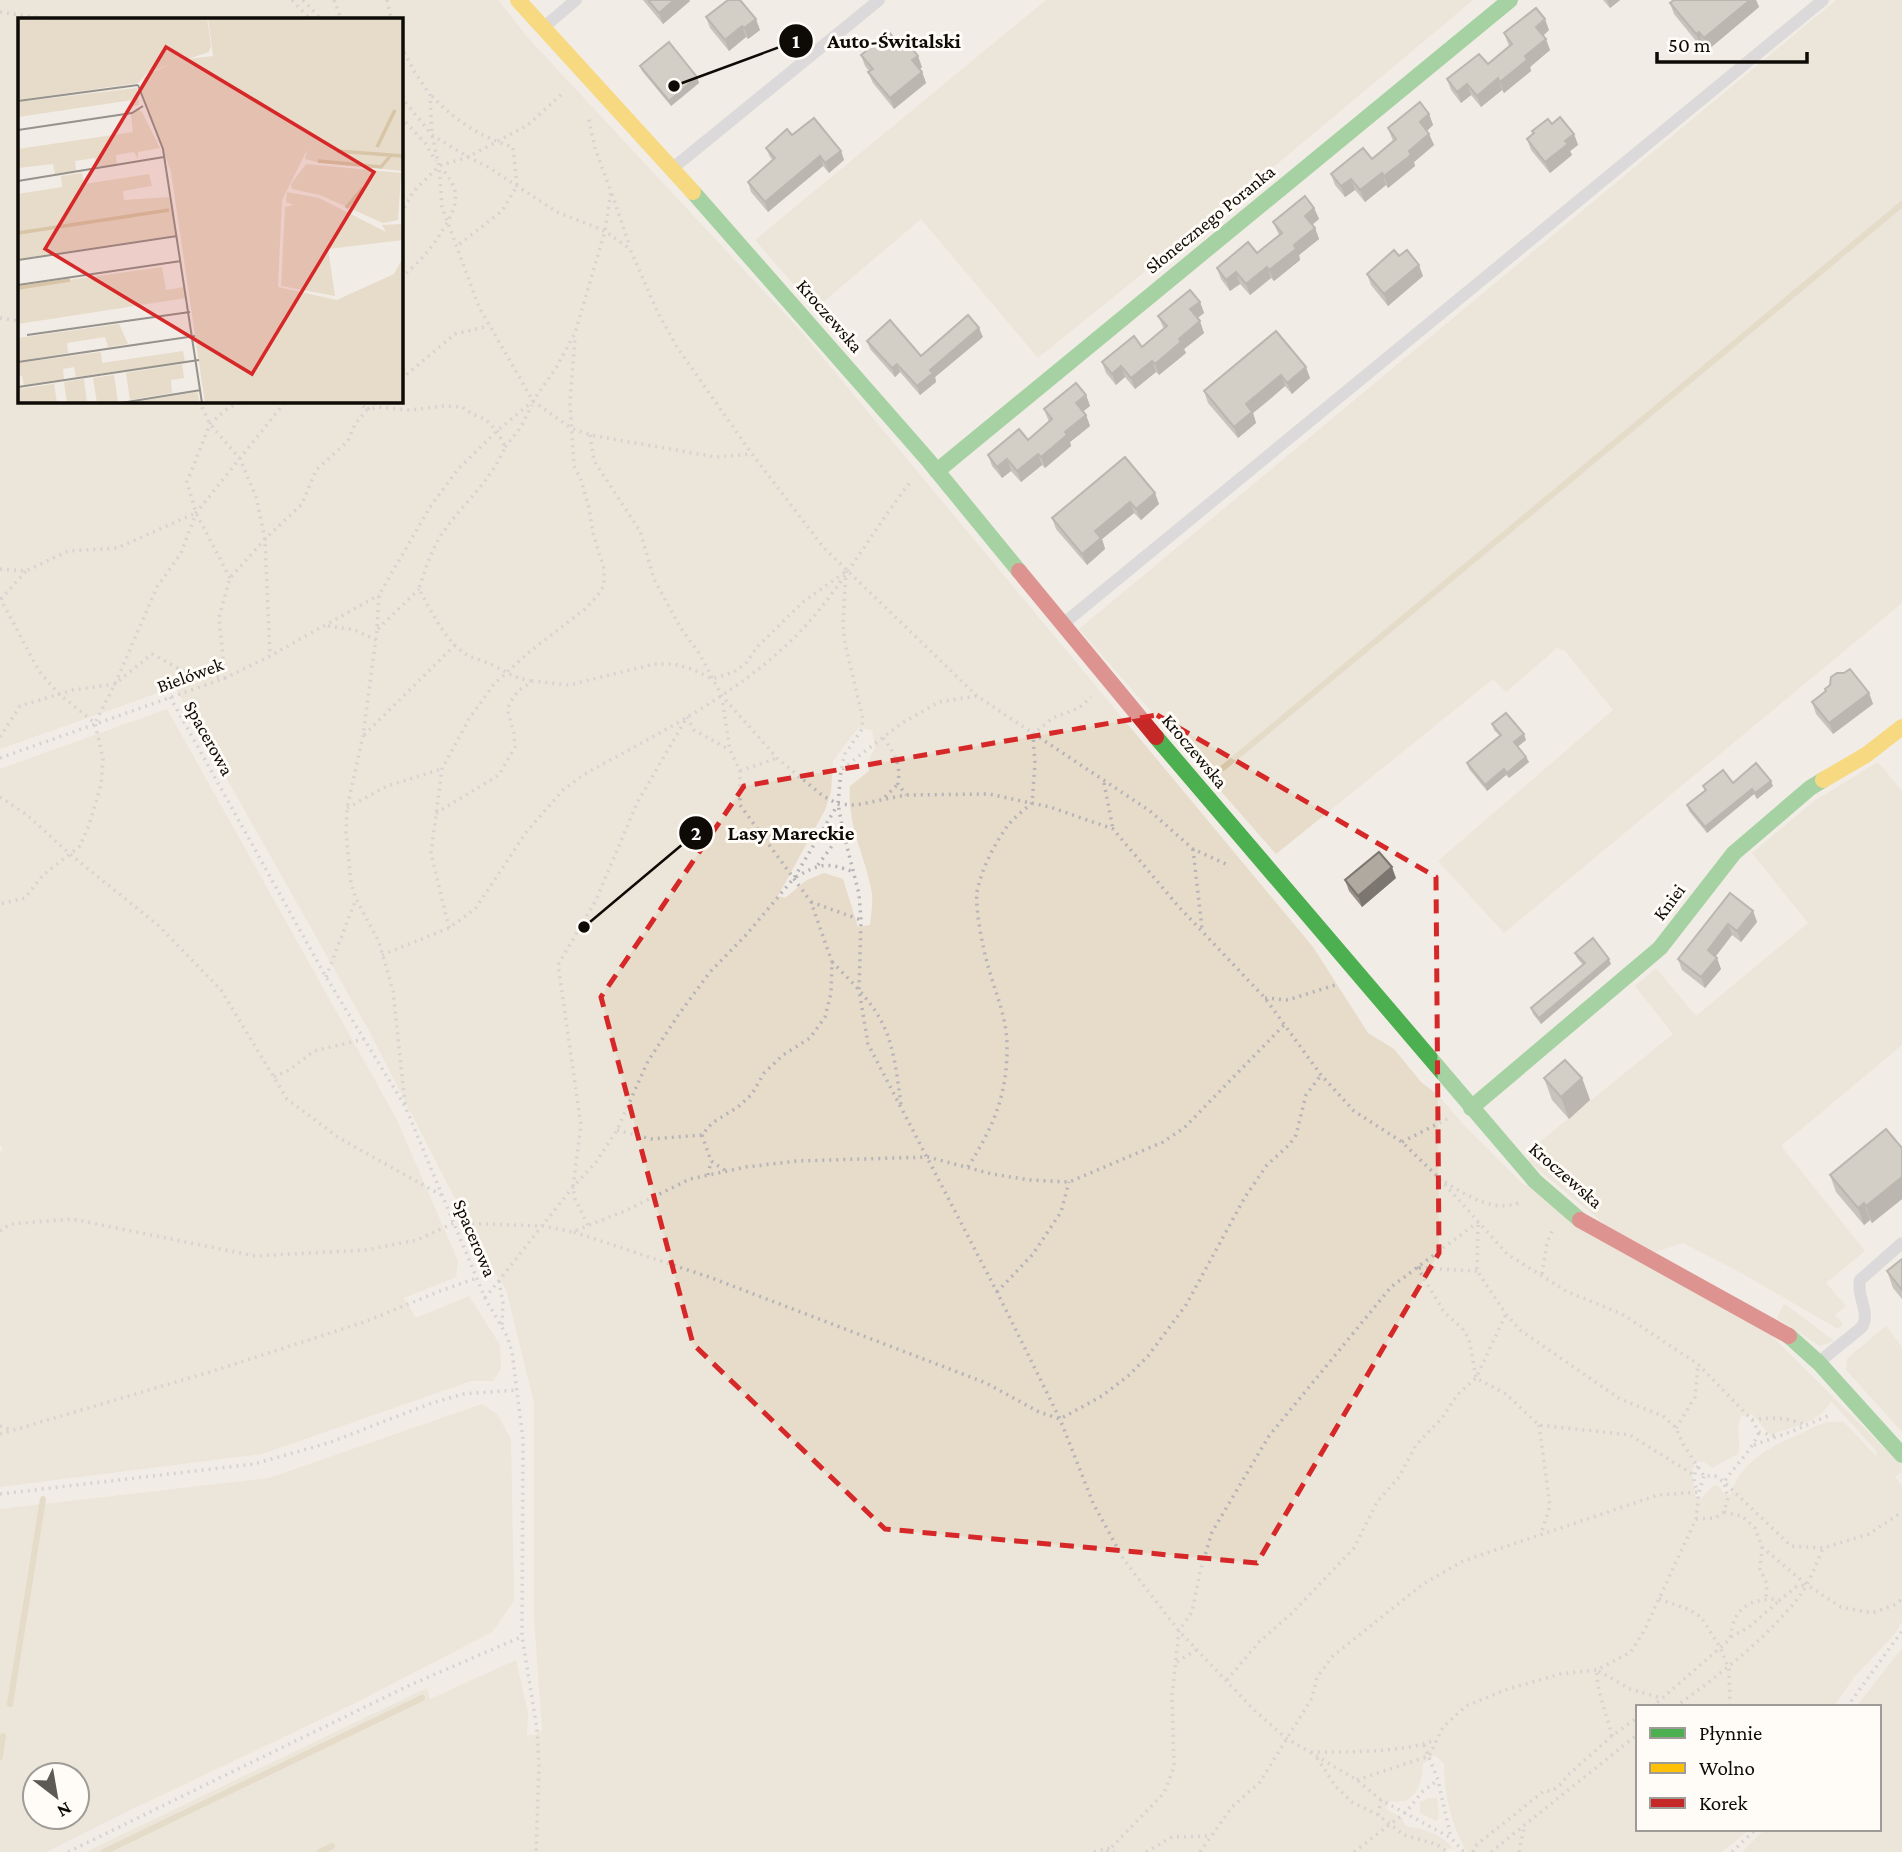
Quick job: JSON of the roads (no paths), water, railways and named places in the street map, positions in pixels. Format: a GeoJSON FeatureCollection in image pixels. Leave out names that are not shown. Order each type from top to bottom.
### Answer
{"type":"FeatureCollection","features":[{"type":"Feature","properties":{"kind":"street","name":"Kroczewska"},"geometry":{"type":"LineString","coordinates":[[518,0],[673,169],[932,465],[1109,680],[1471,1108],[1542,1188],[1567,1209],[1610,1238],[1785,1332],[1819,1363],[1902,1455]]}},
{"type":"Feature","properties":{"kind":"street","name":"Słonecznego Poranka"},"geometry":{"type":"LineString","coordinates":[[932,465],[1510,0]]}},
{"type":"Feature","properties":{"kind":"street","name":"Kniei"},"geometry":{"type":"LineString","coordinates":[[1471,1108],[1660,948],[1734,853],[1810,788],[1866,755],[1902,727]]}},
{"type":"Feature","properties":{"kind":"lane"},"geometry":{"type":"LineString","coordinates":[[543,27],[576,0]]}},
{"type":"Feature","properties":{"kind":"lane"},"geometry":{"type":"LineString","coordinates":[[673,169],[879,0]]}},
{"type":"Feature","properties":{"kind":"lane"},"geometry":{"type":"LineString","coordinates":[[1063,624],[1823,0]]}},
{"type":"Feature","properties":{"kind":"lane"},"geometry":{"type":"LineString","coordinates":[[1819,1363],[1866,1320],[1859,1294],[1860,1280],[1902,1243]]}},
{"type":"Feature","properties":{"kind":"waterway"},"geometry":{"type":"LineString","coordinates":[[1223,768],[1902,204]]}},
{"type":"Feature","properties":{"kind":"waterway"},"geometry":{"type":"LineString","coordinates":[[10,1704],[43,1499]]}},
{"type":"Feature","properties":{"kind":"waterway"},"geometry":{"type":"LineString","coordinates":[[104,1852],[422,1698]]}},
{"type":"Feature","properties":{"kind":"waterway"},"geometry":{"type":"LineString","coordinates":[[0,1757],[3,1736]]}},
{"type":"Feature","properties":{"kind":"waterway"},"geometry":{"type":"LineString","coordinates":[[320,1852],[332,1846]]}},
{"type":"Feature","properties":{"kind":"place","name":"Auto-Świtalski"},"geometry":{"type":"Point","coordinates":[674,86]}},
{"type":"Feature","properties":{"kind":"place","name":"Lasy Mareckie"},"geometry":{"type":"Point","coordinates":[584,927]}}]}
